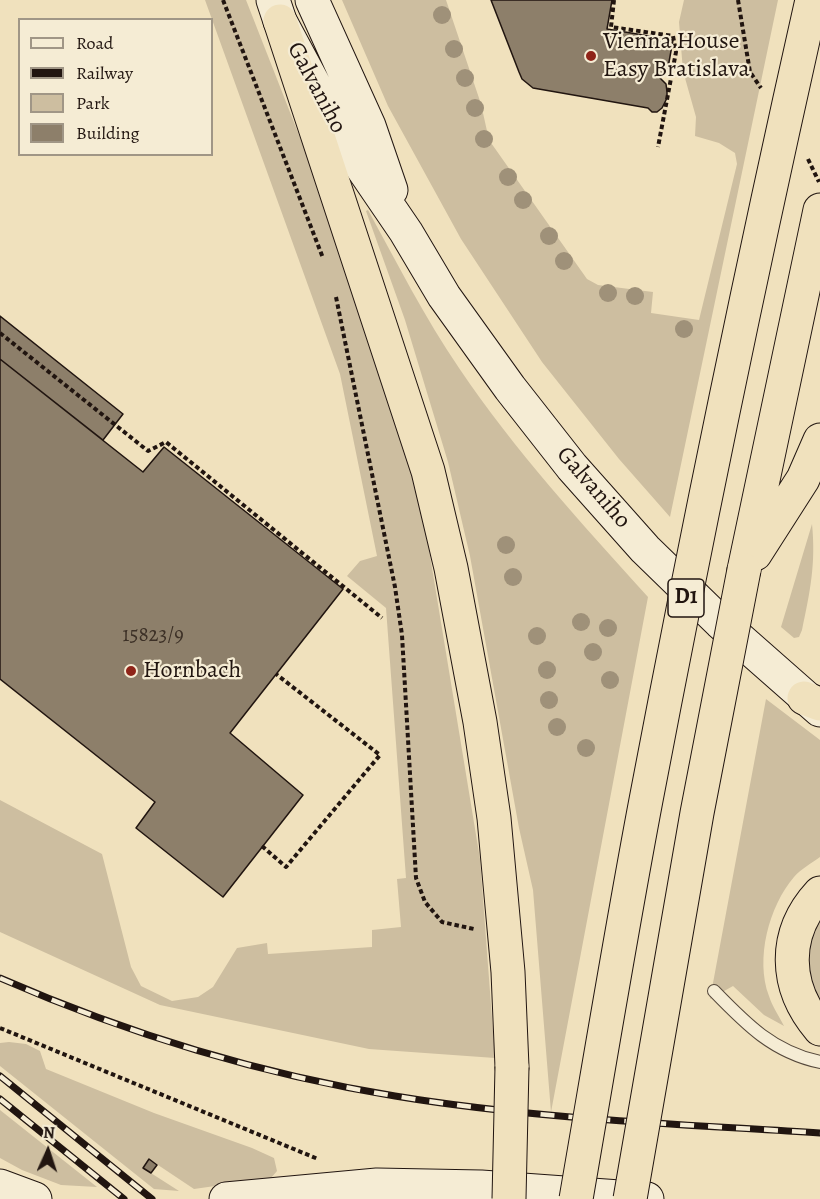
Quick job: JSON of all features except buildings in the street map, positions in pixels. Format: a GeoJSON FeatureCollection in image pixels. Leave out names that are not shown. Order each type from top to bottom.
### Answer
{"type":"FeatureCollection","features":[{"type":"Feature","properties":{"kind":"highway","name":"D1"},"geometry":{"type":"LineString","coordinates":[[576,1199],[646,803],[692,564],[762,222],[812,0]]}},
{"type":"Feature","properties":{"kind":"highway"},"geometry":{"type":"LineString","coordinates":[[277,10],[428,471],[451,568],[478,711],[500,875],[508,972],[512,1067],[509,1199]]}},
{"type":"Feature","properties":{"kind":"highway","name":"D1"},"geometry":{"type":"LineString","coordinates":[[630,1199],[697,813],[744,570],[820,210]]}},
{"type":"Feature","properties":{"kind":"highway"},"geometry":{"type":"LineString","coordinates":[[744,570],[803,479],[820,440]]}},
{"type":"Feature","properties":{"kind":"highway"},"geometry":{"type":"LineString","coordinates":[[820,893],[810,903],[801,919],[794,938],[792,958],[799,998],[809,1016],[820,1029]]}},
{"type":"Feature","properties":{"kind":"main road","name":"Galvaniho"},"geometry":{"type":"LineString","coordinates":[[312,0],[369,126],[406,231]]}},
{"type":"Feature","properties":{"kind":"main road","name":"Galvaniho"},"geometry":{"type":"LineString","coordinates":[[277,10],[346,144],[406,231],[444,296],[510,388],[572,466],[645,549],[720,622],[815,704]]}},
{"type":"Feature","properties":{"kind":"main road"},"geometry":{"type":"LineString","coordinates":[[226,1199],[377,1185],[481,1187],[647,1199]]}},
{"type":"Feature","properties":{"kind":"main road"},"geometry":{"type":"LineString","coordinates":[[0,1186],[35,1199]]}},
{"type":"Feature","properties":{"kind":"lane"},"geometry":{"type":"LineString","coordinates":[[714,991],[747,1025],[775,1046],[820,1062]]}},
{"type":"Feature","properties":{"kind":"path"},"geometry":{"type":"LineString","coordinates":[[223,0],[326,264]]}},
{"type":"Feature","properties":{"kind":"path"},"geometry":{"type":"LineString","coordinates":[[614,0],[611,27],[674,36],[676,52],[658,147]]}},
{"type":"Feature","properties":{"kind":"path"},"geometry":{"type":"LineString","coordinates":[[334,286],[393,576],[402,635],[416,878],[425,902],[442,922],[474,927],[475,939]]}},
{"type":"Feature","properties":{"kind":"path"},"geometry":{"type":"LineString","coordinates":[[0,333],[148,451],[166,442],[382,618]]}},
{"type":"Feature","properties":{"kind":"path"},"geometry":{"type":"LineString","coordinates":[[262,846],[286,867],[380,755],[276,674]]}},
{"type":"Feature","properties":{"kind":"path"},"geometry":{"type":"LineString","coordinates":[[0,1028],[328,1163]]}},
{"type":"Feature","properties":{"kind":"green space"},"geometry":{"type":"Polygon","coordinates":[[[205,0],[246,0],[335,227],[419,489],[480,859],[495,1058],[369,1049],[160,1005],[0,932],[0,800],[102,854],[131,967],[141,986],[172,1001],[198,997],[213,987],[237,948],[267,943],[268,954],[372,947],[372,930],[401,927],[397,879],[406,878],[386,608],[347,576],[360,561],[377,556],[340,374],[205,0]]]}},
{"type":"Feature","properties":{"kind":"green space"},"geometry":{"type":"Polygon","coordinates":[[[342,0],[446,0],[481,104],[489,140],[587,279],[598,285],[653,292],[651,313],[699,320],[737,164],[735,153],[719,143],[695,136],[696,117],[683,71],[679,22],[684,0],[778,0],[670,517],[619,459],[542,362],[461,239],[388,106],[342,0]]]}},
{"type":"Feature","properties":{"kind":"green space"},"geometry":{"type":"Polygon","coordinates":[[[368,210],[435,330],[480,399],[550,486],[648,597],[551,1112],[533,890],[519,828],[470,556],[448,462],[405,320],[366,211],[368,210]]]}},
{"type":"Feature","properties":{"kind":"green space"},"geometry":{"type":"Polygon","coordinates":[[[812,524],[813,565],[810,590],[802,630],[799,637],[794,638],[781,627],[812,524]]]}},
{"type":"Feature","properties":{"kind":"green space"},"geometry":{"type":"Polygon","coordinates":[[[766,699],[820,740],[820,857],[797,874],[785,889],[771,918],[764,950],[763,966],[770,1000],[784,1026],[764,1015],[733,986],[710,999],[766,699]]]}},
{"type":"Feature","properties":{"kind":"green space"},"geometry":{"type":"Polygon","coordinates":[[[820,913],[820,1005],[810,986],[805,950],[820,913]]]}},
{"type":"Feature","properties":{"kind":"green space"},"geometry":{"type":"Polygon","coordinates":[[[0,1043],[26,1044],[40,1051],[46,1069],[274,1158],[277,1171],[271,1178],[194,1189],[149,1159],[143,1168],[179,1191],[154,1189],[0,1066],[0,1043]]]}},
{"type":"Feature","properties":{"kind":"green space"},"geometry":{"type":"Polygon","coordinates":[[[0,1110],[97,1187],[61,1185],[22,1170],[0,1158],[0,1110]]]}},
{"type":"Feature","properties":{"kind":"railway"},"geometry":{"type":"LineString","coordinates":[[0,978],[144,1034],[243,1063],[344,1087],[500,1110],[820,1133]]}},
{"type":"Feature","properties":{"kind":"railway"},"geometry":{"type":"LineString","coordinates":[[0,1076],[152,1199]]}},
{"type":"Feature","properties":{"kind":"railway"},"geometry":{"type":"LineString","coordinates":[[0,1099],[124,1199]]}},
{"type":"Feature","properties":{"kind":"place","name":"Vienna House Easy Bratislava"},"geometry":{"type":"Point","coordinates":[591,56]}},
{"type":"Feature","properties":{"kind":"place","name":"Hornbach"},"geometry":{"type":"Point","coordinates":[131,671]}}]}
